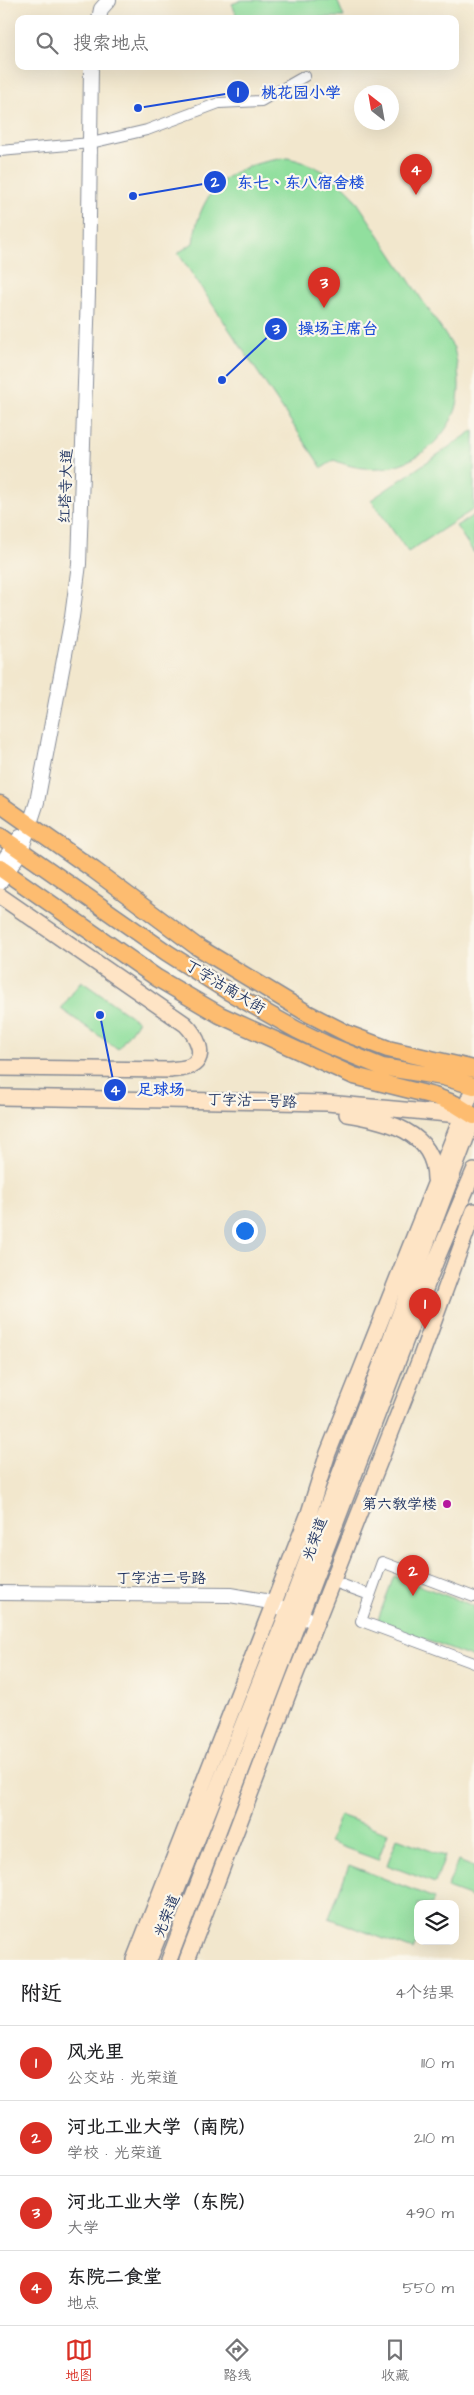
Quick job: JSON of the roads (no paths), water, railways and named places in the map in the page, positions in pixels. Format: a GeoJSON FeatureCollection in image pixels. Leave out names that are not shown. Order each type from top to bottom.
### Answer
{"type":"FeatureCollection","features":[{"type":"Feature","properties":{"kind":"main road"},"geometry":{"type":"LineString","coordinates":[[0,804],[94,870],[196,946],[307,1013],[348,1034],[388,1049],[474,1069]]}},
{"type":"Feature","properties":{"kind":"main road","name":"丁字沽南大街"},"geometry":{"type":"LineString","coordinates":[[0,836],[166,952],[229,992],[298,1030],[328,1045],[382,1067],[443,1077],[474,1086]]}},
{"type":"Feature","properties":{"kind":"main road","name":"丁字沽南大街"},"geometry":{"type":"LineString","coordinates":[[2,872],[157,978],[220,1015],[354,1076],[434,1096],[470,1115]]}},
{"type":"Feature","properties":{"kind":"main road"},"geometry":{"type":"LineString","coordinates":[[0,896],[185,1024],[193,1032],[199,1052],[198,1058],[192,1066],[170,1070],[0,1068]]}},
{"type":"Feature","properties":{"kind":"main road"},"geometry":{"type":"LineString","coordinates":[[134,1960],[309,1513],[328,1453],[434,1183],[470,1115],[474,1086]]}},
{"type":"Feature","properties":{"kind":"main road","name":"丁字沽一号路"},"geometry":{"type":"LineString","coordinates":[[0,1097],[97,1097],[327,1103],[470,1115]]}},
{"type":"Feature","properties":{"kind":"main road"},"geometry":{"type":"LineString","coordinates":[[296,1102],[329,1111],[378,1119],[404,1130],[418,1140],[430,1155],[435,1170],[434,1183]]}},
{"type":"Feature","properties":{"kind":"main road","name":"光荣道"},"geometry":{"type":"LineString","coordinates":[[169,1960],[294,1614],[470,1115]]}},
{"type":"Feature","properties":{"kind":"main road","name":"光荣道"},"geometry":{"type":"LineString","coordinates":[[149,1960],[294,1614],[437,1258],[474,1171]]}},
{"type":"Feature","properties":{"kind":"main road"},"geometry":{"type":"LineString","coordinates":[[187,1960],[316,1622],[420,1359],[470,1227],[474,1211]]}},
{"type":"Feature","properties":{"kind":"street"},"geometry":{"type":"LineString","coordinates":[[100,15],[101,9],[110,0]]}},
{"type":"Feature","properties":{"kind":"street","name":"红塔寺大道"},"geometry":{"type":"LineString","coordinates":[[2,872],[29,826],[37,802],[72,617],[79,564],[92,70]]}},
{"type":"Feature","properties":{"kind":"street"},"geometry":{"type":"LineString","coordinates":[[0,151],[91,143],[147,130],[220,103],[261,100],[305,76]]}},
{"type":"Feature","properties":{"kind":"street"},"geometry":{"type":"LineString","coordinates":[[474,1597],[382,1562],[361,1621],[474,1663]]}},
{"type":"Feature","properties":{"kind":"street"},"geometry":{"type":"LineString","coordinates":[[332,1581],[370,1595]]}},
{"type":"Feature","properties":{"kind":"street","name":"丁字沽二号路"},"geometry":{"type":"LineString","coordinates":[[0,1593],[230,1595],[248,1597],[272,1604],[316,1622]]}},
{"type":"Feature","properties":{"kind":"place","name":"桃花园小学"},"geometry":{"type":"Point","coordinates":[138,108]}},
{"type":"Feature","properties":{"kind":"place","name":"东院二食堂"},"geometry":{"type":"Point","coordinates":[416,195]}},
{"type":"Feature","properties":{"kind":"place","name":"东七、东八宿舍楼"},"geometry":{"type":"Point","coordinates":[133,196]}},
{"type":"Feature","properties":{"kind":"place","name":"河北工业大学（东院）"},"geometry":{"type":"Point","coordinates":[324,308]}},
{"type":"Feature","properties":{"kind":"place","name":"操场主席台"},"geometry":{"type":"Point","coordinates":[222,380]}},
{"type":"Feature","properties":{"kind":"place","name":"足球场"},"geometry":{"type":"Point","coordinates":[100,1015]}},
{"type":"Feature","properties":{"kind":"place","name":"风光里"},"geometry":{"type":"Point","coordinates":[425,1329]}},
{"type":"Feature","properties":{"kind":"place","name":"第六教学楼"},"geometry":{"type":"Point","coordinates":[447,1504]}},
{"type":"Feature","properties":{"kind":"place","name":"河北工业大学（南院）"},"geometry":{"type":"Point","coordinates":[413,1596]}}]}
